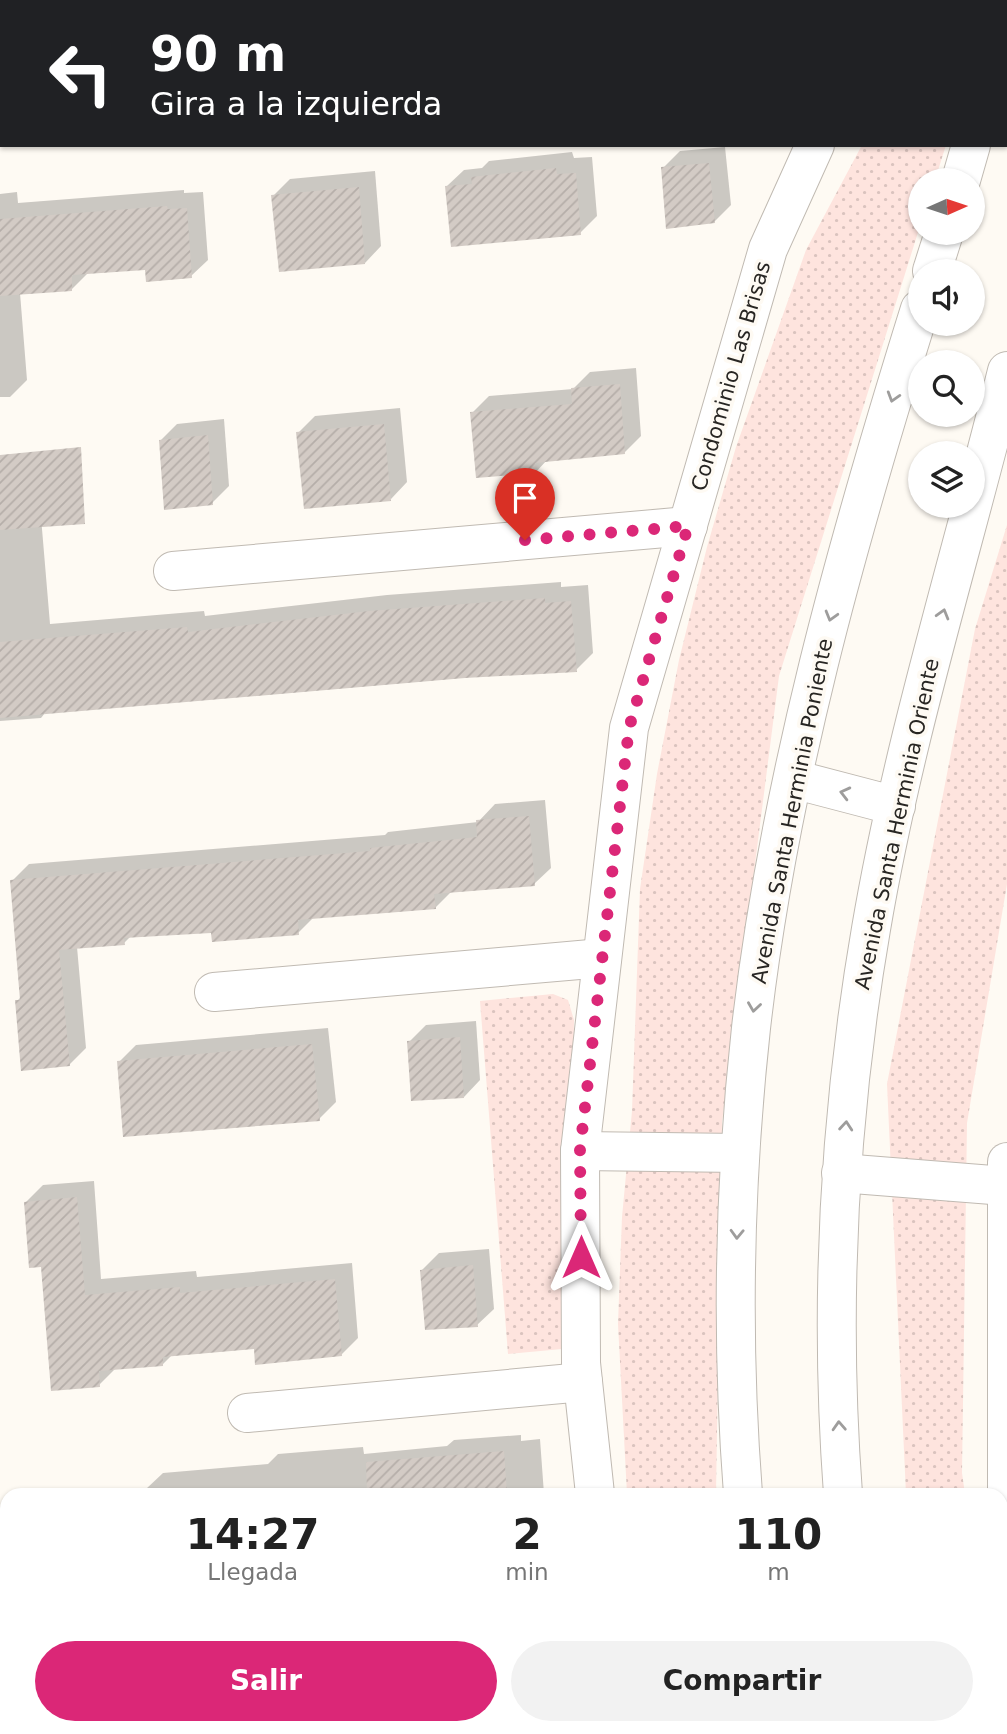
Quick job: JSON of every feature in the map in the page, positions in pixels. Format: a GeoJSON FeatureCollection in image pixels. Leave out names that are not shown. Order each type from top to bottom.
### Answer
{"type":"FeatureCollection","features":[{"type":"Feature","properties":{"kind":"street","name":"Condominio Las Brisas"},"geometry":{"type":"LineString","coordinates":[[594,1488],[583,1382],[580,1150],[629,728],[768,248],[814,147]]}},
{"type":"Feature","properties":{"kind":"street"},"geometry":{"type":"LineString","coordinates":[[964,168],[970,147]]}},
{"type":"Feature","properties":{"kind":"street","name":"Avenida Santa Herminia Poniente"},"geometry":{"type":"LineString","coordinates":[[743,1488],[737,1420],[735,1286],[740,1153],[755,999],[769,903],[825,637],[912,336]]}},
{"type":"Feature","properties":{"kind":"street","name":"Avenida Santa Herminia Oriente"},"geometry":{"type":"LineString","coordinates":[[843,1488],[838,1427],[836,1300],[841,1173],[853,1050],[869,941],[923,685],[1007,371]]}},
{"type":"Feature","properties":{"kind":"street"},"geometry":{"type":"LineString","coordinates":[[173,571],[688,526]]}},
{"type":"Feature","properties":{"kind":"street"},"geometry":{"type":"LineString","coordinates":[[793,779],[896,806]]}},
{"type":"Feature","properties":{"kind":"street"},"geometry":{"type":"LineString","coordinates":[[214,992],[602,958]]}},
{"type":"Feature","properties":{"kind":"street"},"geometry":{"type":"LineString","coordinates":[[580,1150],[740,1153]]}},
{"type":"Feature","properties":{"kind":"street"},"geometry":{"type":"LineString","coordinates":[[841,1173],[1006,1174],[1007,1488]]}},
{"type":"Feature","properties":{"kind":"street"},"geometry":{"type":"LineString","coordinates":[[247,1413],[583,1382]]}},
{"type":"Feature","properties":{"kind":"shaded area"},"geometry":{"type":"Polygon","coordinates":[[[861,147],[945,147],[939,168],[908,168],[908,245],[914,245],[779,676],[722,1122],[716,1488],[627,1488],[618,1324],[622,1217],[632,1111],[640,889],[657,774],[679,660],[707,547],[736,447],[806,250],[861,147]]]}},
{"type":"Feature","properties":{"kind":"shaded area"},"geometry":{"type":"Polygon","coordinates":[[[1007,525],[1007,884],[967,1123],[962,1473],[964,1488],[906,1488],[887,1084],[975,629],[1007,525]]]}},
{"type":"Feature","properties":{"kind":"shaded area"},"geometry":{"type":"Polygon","coordinates":[[[553,994],[568,1000],[574,1020],[569,1328],[562,1349],[508,1354],[480,1001],[553,994]]]}},
{"type":"Feature","properties":{"kind":"building"},"geometry":{"type":"Polygon","coordinates":[[[709,163],[715,223],[666,229],[661,167],[709,163]]]}},
{"type":"Feature","properties":{"kind":"building"},"geometry":{"type":"Polygon","coordinates":[[[556,168],[557,174],[576,173],[581,235],[451,247],[445,186],[472,184],[471,177],[556,168]]]}},
{"type":"Feature","properties":{"kind":"building"},"geometry":{"type":"Polygon","coordinates":[[[359,187],[365,264],[279,272],[271,195],[359,187]]]}},
{"type":"Feature","properties":{"kind":"building"},"geometry":{"type":"Polygon","coordinates":[[[167,206],[168,209],[187,208],[192,278],[146,282],[145,270],[72,275],[72,291],[0,296],[0,219],[167,206]]]}},
{"type":"Feature","properties":{"kind":"building"},"geometry":{"type":"Polygon","coordinates":[[[620,384],[625,454],[535,463],[536,473],[476,478],[470,412],[572,404],[571,388],[620,384]]]}},
{"type":"Feature","properties":{"kind":"building"},"geometry":{"type":"Polygon","coordinates":[[[384,424],[391,501],[304,509],[296,432],[384,424]]]}},
{"type":"Feature","properties":{"kind":"building"},"geometry":{"type":"Polygon","coordinates":[[[208,435],[213,505],[164,510],[159,440],[208,435]]]}},
{"type":"Feature","properties":{"kind":"building"},"geometry":{"type":"Polygon","coordinates":[[[81,447],[85,524],[0,530],[0,455],[81,447]]]}},
{"type":"Feature","properties":{"kind":"building"},"geometry":{"type":"Polygon","coordinates":[[[545,598],[545,603],[571,601],[577,672],[465,678],[0,718],[0,642],[187,627],[188,632],[369,611],[545,598]]]}},
{"type":"Feature","properties":{"kind":"building"},"geometry":{"type":"Polygon","coordinates":[[[529,816],[535,886],[434,894],[436,909],[298,920],[299,935],[212,942],[211,933],[124,938],[125,945],[59,950],[70,1066],[21,1071],[15,1000],[20,1000],[10,880],[370,851],[370,848],[477,837],[476,820],[529,816]]]}},
{"type":"Feature","properties":{"kind":"building"},"geometry":{"type":"Polygon","coordinates":[[[460,1037],[464,1098],[411,1101],[407,1041],[460,1037]]]}},
{"type":"Feature","properties":{"kind":"building"},"geometry":{"type":"Polygon","coordinates":[[[312,1044],[320,1121],[123,1137],[117,1061],[312,1044]]]}},
{"type":"Feature","properties":{"kind":"building"},"geometry":{"type":"Polygon","coordinates":[[[77,1197],[85,1295],[180,1287],[180,1293],[335,1279],[342,1356],[255,1365],[254,1349],[163,1357],[163,1366],[99,1371],[100,1387],[51,1391],[41,1267],[29,1268],[24,1202],[77,1197]]]}},
{"type":"Feature","properties":{"kind":"building"},"geometry":{"type":"Polygon","coordinates":[[[473,1265],[478,1327],[425,1330],[420,1270],[473,1265]]]}},
{"type":"Feature","properties":{"kind":"building"},"geometry":{"type":"Polygon","coordinates":[[[504,1451],[507,1488],[367,1488],[366,1462],[504,1451]]]}},
{"type":"Feature","properties":{"kind":"route"},"geometry":{"type":"LineString","coordinates":[[525,540],[688,526],[629,728],[580,1150],[581,1257]]}}]}
